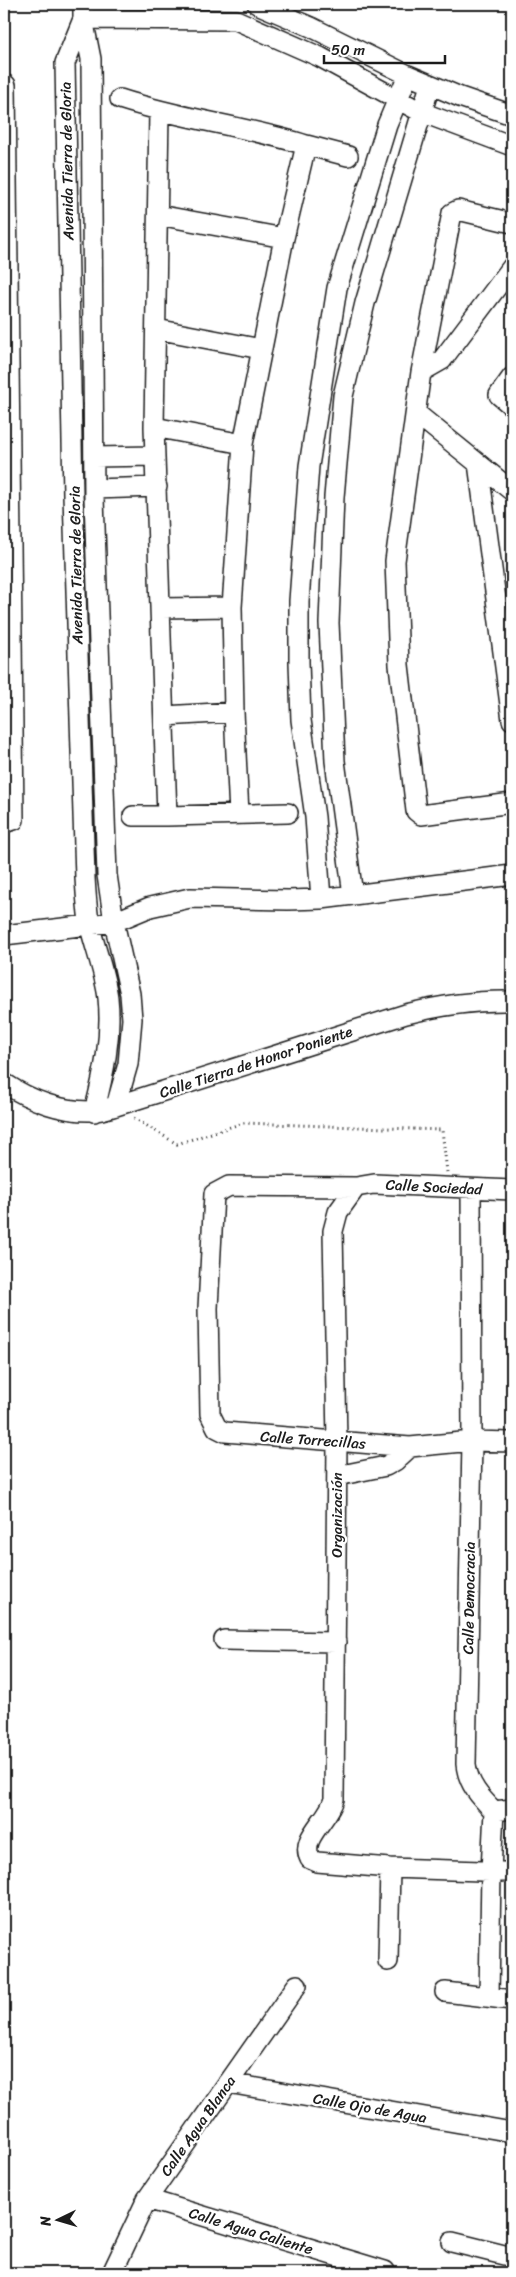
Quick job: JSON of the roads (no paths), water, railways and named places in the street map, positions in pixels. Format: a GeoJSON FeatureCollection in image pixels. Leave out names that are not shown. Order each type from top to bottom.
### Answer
{"type":"FeatureCollection","features":[{"type":"Feature","properties":{"kind":"street"},"geometry":{"type":"LineString","coordinates":[[257,4],[311,26],[408,75],[512,115]]}},
{"type":"Feature","properties":{"kind":"street"},"geometry":{"type":"LineString","coordinates":[[83,11],[236,20],[320,57],[421,112],[512,146]]}},
{"type":"Feature","properties":{"kind":"street","name":"Avenida Tierra de Gloria"},"geometry":{"type":"LineString","coordinates":[[83,11],[91,59],[94,489],[107,875],[114,922],[126,969],[132,1019],[128,1064],[116,1106]]}},
{"type":"Feature","properties":{"kind":"street","name":"Avenida Tierra de Gloria"},"geometry":{"type":"LineString","coordinates":[[83,11],[65,63],[75,554],[85,878],[90,926],[108,998],[108,1036],[104,1075],[94,1112]]}},
{"type":"Feature","properties":{"kind":"street"},"geometry":{"type":"LineString","coordinates":[[321,899],[315,817],[302,720],[299,662],[299,601],[309,466],[337,288],[396,99],[408,75]]}},
{"type":"Feature","properties":{"kind":"street"},"geometry":{"type":"LineString","coordinates":[[352,894],[335,761],[329,624],[334,497],[343,396],[365,303],[430,84]]}},
{"type":"Feature","properties":{"kind":"street"},"geometry":{"type":"LineString","coordinates":[[4,86],[6,85],[7,523],[14,820],[4,823]]}},
{"type":"Feature","properties":{"kind":"street"},"geometry":{"type":"LineString","coordinates":[[120,98],[159,112],[280,137],[348,156]]}},
{"type":"Feature","properties":{"kind":"street"},"geometry":{"type":"LineString","coordinates":[[159,112],[154,427],[167,816]]}},
{"type":"Feature","properties":{"kind":"street"},"geometry":{"type":"LineString","coordinates":[[239,814],[234,712],[232,607],[243,444],[284,238],[306,145]]}},
{"type":"Feature","properties":{"kind":"street"},"geometry":{"type":"LineString","coordinates":[[512,223],[458,210],[452,213],[421,372],[395,561],[399,665],[416,811],[421,815],[512,803]]}},
{"type":"Feature","properties":{"kind":"street"},"geometry":{"type":"LineString","coordinates":[[158,215],[284,238]]}},
{"type":"Feature","properties":{"kind":"street"},"geometry":{"type":"LineString","coordinates":[[421,372],[442,360],[512,267]]}},
{"type":"Feature","properties":{"kind":"street"},"geometry":{"type":"LineString","coordinates":[[156,329],[261,349]]}},
{"type":"Feature","properties":{"kind":"street"},"geometry":{"type":"LineString","coordinates":[[512,378],[499,395],[512,406]]}},
{"type":"Feature","properties":{"kind":"street"},"geometry":{"type":"LineString","coordinates":[[416,414],[512,490]]}},
{"type":"Feature","properties":{"kind":"street"},"geometry":{"type":"LineString","coordinates":[[154,427],[243,444]]}},
{"type":"Feature","properties":{"kind":"street"},"geometry":{"type":"LineString","coordinates":[[94,457],[155,456]]}},
{"type":"Feature","properties":{"kind":"street"},"geometry":{"type":"LineString","coordinates":[[478,463],[512,720]]}},
{"type":"Feature","properties":{"kind":"street"},"geometry":{"type":"LineString","coordinates":[[94,489],[157,487]]}},
{"type":"Feature","properties":{"kind":"street"},"geometry":{"type":"LineString","coordinates":[[161,608],[232,607]]}},
{"type":"Feature","properties":{"kind":"street"},"geometry":{"type":"LineString","coordinates":[[164,716],[234,712]]}},
{"type":"Feature","properties":{"kind":"street"},"geometry":{"type":"LineString","coordinates":[[133,816],[288,813]]}},
{"type":"Feature","properties":{"kind":"street"},"geometry":{"type":"LineString","coordinates":[[4,935],[114,922],[150,907],[190,898],[321,899],[512,875]]}},
{"type":"Feature","properties":{"kind":"street","name":"Calle Tierra de Honor Poniente"},"geometry":{"type":"LineString","coordinates":[[4,1083],[21,1094],[49,1106],[94,1112],[406,1014],[472,1001],[512,1001]]}},
{"type":"Feature","properties":{"kind":"street","name":"Calle Sociedad"},"geometry":{"type":"LineString","coordinates":[[217,1428],[210,1414],[208,1308],[214,1194],[229,1186],[356,1187],[374,1184],[512,1190]]}},
{"type":"Feature","properties":{"kind":"street","name":"Organización"},"geometry":{"type":"LineString","coordinates":[[356,1187],[338,1212],[333,1231],[337,1441],[334,1800],[309,1850],[317,1862],[390,1868]]}},
{"type":"Feature","properties":{"kind":"street","name":"Calle Democracia"},"geometry":{"type":"LineString","coordinates":[[471,1189],[472,1441],[466,1764],[469,1780],[481,1797],[503,1810],[491,1871],[489,1997]]}},
{"type":"Feature","properties":{"kind":"street","name":"Calle Torrecillas"},"geometry":{"type":"LineString","coordinates":[[217,1428],[232,1434],[410,1447],[472,1441],[512,1442]]}},
{"type":"Feature","properties":{"kind":"street","name":"Calle Torrecillas"},"geometry":{"type":"LineString","coordinates":[[337,1476],[386,1466],[395,1461],[410,1447]]}},
{"type":"Feature","properties":{"kind":"street"},"geometry":{"type":"LineString","coordinates":[[224,1640],[336,1642]]}},
{"type":"Feature","properties":{"kind":"street"},"geometry":{"type":"LineString","coordinates":[[388,1961],[390,1868],[512,1872]]}},
{"type":"Feature","properties":{"kind":"street","name":"Calle Agua Blanca"},"geometry":{"type":"LineString","coordinates":[[112,2273],[147,2199],[297,1985]]}},
{"type":"Feature","properties":{"kind":"street"},"geometry":{"type":"LineString","coordinates":[[445,1992],[512,2000]]}},
{"type":"Feature","properties":{"kind":"street","name":"Calle Ojo de Agua"},"geometry":{"type":"LineString","coordinates":[[228,2083],[512,2132]]}},
{"type":"Feature","properties":{"kind":"street","name":"Calle Agua Caliente"},"geometry":{"type":"LineString","coordinates":[[147,2199],[385,2271]]}},
{"type":"Feature","properties":{"kind":"street"},"geometry":{"type":"LineString","coordinates":[[452,2242],[512,2257]]}}]}
